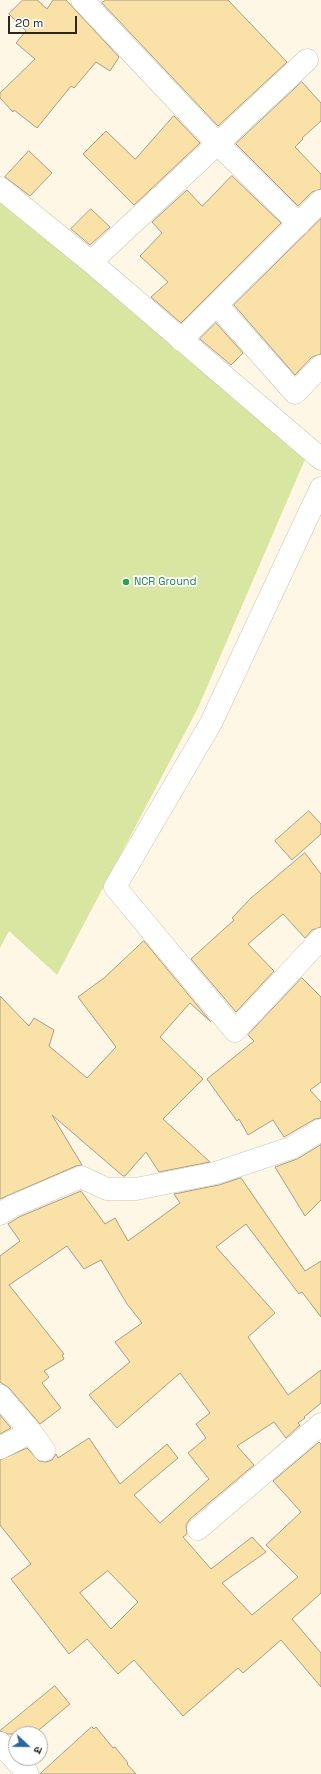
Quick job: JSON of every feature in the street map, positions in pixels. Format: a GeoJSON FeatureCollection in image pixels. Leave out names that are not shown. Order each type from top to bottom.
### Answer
{"type":"FeatureCollection","features":[{"type":"Feature","properties":{"kind":"street"},"geometry":{"type":"LineString","coordinates":[[82,0],[218,143],[299,224]]}},
{"type":"Feature","properties":{"kind":"street"},"geometry":{"type":"LineString","coordinates":[[91,262],[306,60]]}},
{"type":"Feature","properties":{"kind":"street"},"geometry":{"type":"LineString","coordinates":[[0,188],[91,262],[321,459]]}},
{"type":"Feature","properties":{"kind":"street"},"geometry":{"type":"LineString","coordinates":[[181,340],[321,201]]}},
{"type":"Feature","properties":{"kind":"street"},"geometry":{"type":"LineString","coordinates":[[216,305],[295,393],[321,366]]}},
{"type":"Feature","properties":{"kind":"street"},"geometry":{"type":"LineString","coordinates":[[321,488],[211,723],[115,887],[235,1031],[321,939]]}},
{"type":"Feature","properties":{"kind":"street"},"geometry":{"type":"LineString","coordinates":[[0,1214],[13,1206],[81,1177],[107,1189],[143,1187],[216,1173],[291,1148],[321,1130]]}},
{"type":"Feature","properties":{"kind":"street"},"geometry":{"type":"LineString","coordinates":[[0,1396],[32,1432],[44,1450]]}},
{"type":"Feature","properties":{"kind":"street"},"geometry":{"type":"LineString","coordinates":[[198,1529],[321,1424]]}},
{"type":"Feature","properties":{"kind":"street"},"geometry":{"type":"LineString","coordinates":[[0,1448],[32,1432]]}},
{"type":"Feature","properties":{"kind":"street"},"geometry":{"type":"LineString","coordinates":[[0,1743],[27,1774]]}},
{"type":"Feature","properties":{"kind":"green space","name":"NCR Ground"},"geometry":{"type":"Polygon","coordinates":[[[0,190],[306,457],[198,708],[57,975],[9,931],[0,948],[0,190]]]}},
{"type":"Feature","properties":{"kind":"building"},"geometry":{"type":"Polygon","coordinates":[[[23,0],[37,0],[47,9],[53,0],[66,0],[119,57],[110,71],[96,62],[74,88],[71,86],[37,128],[14,110],[13,112],[0,98],[0,93],[35,59],[16,43],[26,31],[9,14],[23,0]]]}},
{"type":"Feature","properties":{"kind":"building"},"geometry":{"type":"Polygon","coordinates":[[[106,0],[228,0],[287,62],[218,126],[102,3],[106,0]]]}},
{"type":"Feature","properties":{"kind":"building"},"geometry":{"type":"Polygon","coordinates":[[[302,82],[321,103],[321,121],[302,138],[303,139],[295,147],[321,174],[321,189],[312,192],[298,206],[236,144],[302,82]]]}},
{"type":"Feature","properties":{"kind":"building"},"geometry":{"type":"Polygon","coordinates":[[[174,116],[200,143],[134,205],[83,154],[106,131],[135,159],[174,116]]]}},
{"type":"Feature","properties":{"kind":"building"},"geometry":{"type":"Polygon","coordinates":[[[29,151],[52,173],[30,196],[5,177],[29,151]]]}},
{"type":"Feature","properties":{"kind":"building"},"geometry":{"type":"Polygon","coordinates":[[[232,176],[281,223],[181,323],[151,297],[168,282],[140,256],[162,233],[152,222],[187,190],[202,206],[232,176]]]}},
{"type":"Feature","properties":{"kind":"building"},"geometry":{"type":"Polygon","coordinates":[[[91,209],[110,227],[90,245],[71,229],[91,209]]]}},
{"type":"Feature","properties":{"kind":"building"},"geometry":{"type":"Polygon","coordinates":[[[321,219],[321,354],[312,357],[295,375],[234,305],[321,219]]]}},
{"type":"Feature","properties":{"kind":"building"},"geometry":{"type":"Polygon","coordinates":[[[216,323],[243,353],[231,365],[200,339],[216,323]]]}},
{"type":"Feature","properties":{"kind":"building"},"geometry":{"type":"Polygon","coordinates":[[[309,811],[321,824],[321,834],[292,860],[275,841],[309,811]]]}},
{"type":"Feature","properties":{"kind":"building"},"geometry":{"type":"Polygon","coordinates":[[[305,853],[321,874],[321,927],[312,930],[305,938],[283,914],[248,944],[274,971],[236,1012],[191,959],[234,920],[232,918],[250,899],[305,853]]]}},
{"type":"Feature","properties":{"kind":"building"},"geometry":{"type":"Polygon","coordinates":[[[144,941],[211,1022],[190,1003],[160,1037],[203,1079],[163,1119],[210,1162],[159,1172],[146,1152],[125,1176],[123,1176],[52,1115],[82,1165],[76,1166],[0,1199],[0,996],[29,1026],[34,1018],[54,1030],[49,1046],[87,1078],[116,1047],[78,997],[104,978],[144,941]]]}},
{"type":"Feature","properties":{"kind":"building"},"geometry":{"type":"Polygon","coordinates":[[[302,978],[321,997],[321,1082],[310,1090],[321,1102],[321,1118],[315,1119],[284,1137],[273,1120],[248,1135],[239,1119],[237,1121],[207,1079],[254,1041],[248,1035],[302,978]]]}},
{"type":"Feature","properties":{"kind":"building"},"geometry":{"type":"Polygon","coordinates":[[[321,1145],[321,1200],[305,1216],[275,1167],[297,1159],[321,1145]]]}},
{"type":"Feature","properties":{"kind":"building"},"geometry":{"type":"Polygon","coordinates":[[[241,1178],[305,1271],[321,1261],[321,1317],[302,1292],[299,1294],[246,1224],[216,1247],[275,1313],[248,1337],[288,1395],[321,1370],[321,1403],[298,1423],[300,1425],[286,1438],[274,1422],[237,1446],[254,1465],[190,1519],[186,1525],[187,1534],[183,1537],[211,1569],[252,1537],[266,1552],[222,1583],[252,1615],[298,1577],[266,1545],[301,1512],[273,1481],[319,1442],[321,1444],[321,1593],[292,1619],[321,1653],[321,1687],[281,1640],[243,1673],[238,1668],[183,1716],[134,1660],[118,1674],[87,1639],[69,1654],[11,1579],[31,1564],[0,1525],[0,1460],[27,1448],[39,1461],[46,1462],[52,1460],[56,1454],[58,1458],[89,1438],[120,1484],[167,1444],[178,1458],[134,1495],[160,1523],[209,1479],[188,1453],[206,1438],[196,1424],[210,1413],[180,1373],[117,1428],[89,1395],[130,1362],[115,1342],[142,1323],[127,1304],[101,1260],[84,1269],[67,1246],[9,1285],[64,1354],[62,1355],[64,1359],[44,1371],[49,1377],[42,1383],[61,1408],[40,1424],[9,1388],[0,1382],[0,1256],[20,1241],[8,1224],[19,1217],[81,1191],[105,1224],[115,1218],[128,1241],[180,1203],[174,1194],[219,1185],[241,1178]],[[108,1571],[80,1593],[111,1629],[138,1602],[108,1571]]]}},
{"type":"Feature","properties":{"kind":"building"},"geometry":{"type":"Polygon","coordinates":[[[0,1415],[11,1428],[0,1434],[0,1415]]]}},
{"type":"Feature","properties":{"kind":"building"},"geometry":{"type":"Polygon","coordinates":[[[55,1686],[70,1704],[44,1726],[8,1726],[8,1734],[0,1731],[55,1686]]]}},
{"type":"Feature","properties":{"kind":"building"},"geometry":{"type":"Polygon","coordinates":[[[92,1727],[94,1729],[96,1727],[113,1748],[115,1747],[136,1774],[40,1774],[92,1727]]]}},
{"type":"Feature","properties":{"kind":"place","name":"NCR Ground"},"geometry":{"type":"Point","coordinates":[126,582]}}]}
